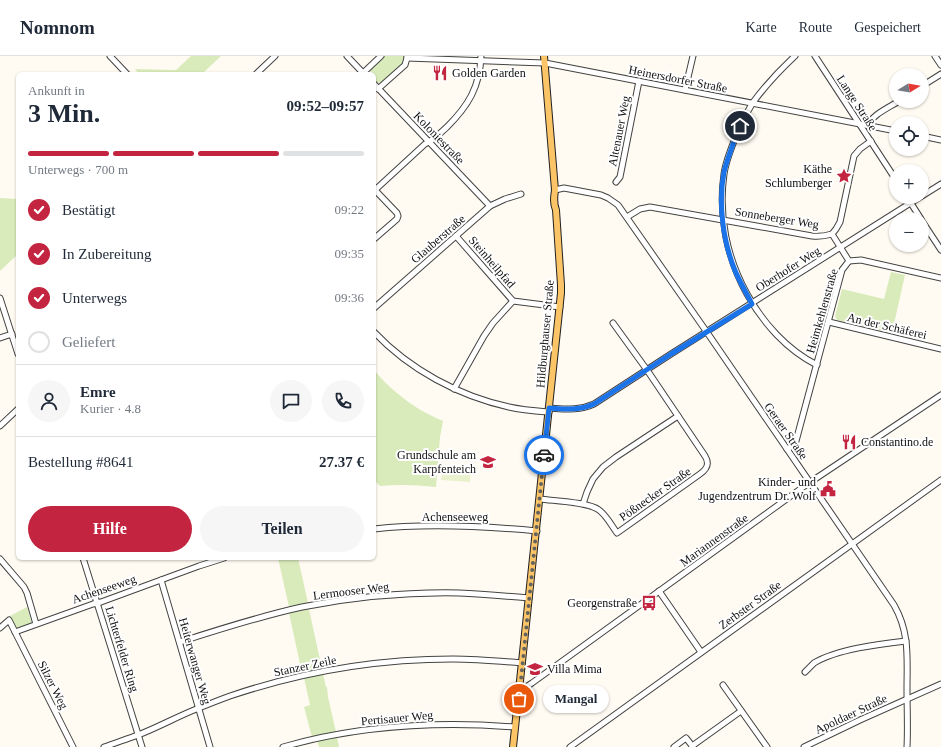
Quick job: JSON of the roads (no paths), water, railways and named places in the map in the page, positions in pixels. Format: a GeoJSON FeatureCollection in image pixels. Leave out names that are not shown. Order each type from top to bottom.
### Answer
{"type":"FeatureCollection","features":[{"type":"Feature","properties":{"kind":"main road","name":"Hildburghauser Straße"},"geometry":{"type":"LineString","coordinates":[[513,747],[537,531],[561,285],[556,210],[553,198],[555,190],[544,59]]}},
{"type":"Feature","properties":{"kind":"street"},"geometry":{"type":"LineString","coordinates":[[110,56],[125,72]]}},
{"type":"Feature","properties":{"kind":"street"},"geometry":{"type":"LineString","coordinates":[[258,72],[275,56]]}},
{"type":"Feature","properties":{"kind":"street"},"geometry":{"type":"LineString","coordinates":[[347,56],[362,72]]}},
{"type":"Feature","properties":{"kind":"street"},"geometry":{"type":"LineString","coordinates":[[366,72],[381,56]]}},
{"type":"Feature","properties":{"kind":"street"},"geometry":{"type":"LineString","coordinates":[[685,90],[693,56]]}},
{"type":"Feature","properties":{"kind":"street"},"geometry":{"type":"LineString","coordinates":[[795,56],[773,78],[753,103],[740,126],[724,173],[722,199],[723,220],[729,252],[734,268],[752,304],[767,324],[783,341],[797,353],[817,365]]}},
{"type":"Feature","properties":{"kind":"street","name":"Lange Straße"},"geometry":{"type":"LineString","coordinates":[[815,56],[889,169]]}},
{"type":"Feature","properties":{"kind":"street"},"geometry":{"type":"LineString","coordinates":[[935,56],[941,65]]}},
{"type":"Feature","properties":{"kind":"street"},"geometry":{"type":"LineString","coordinates":[[376,86],[405,65],[407,57]]}},
{"type":"Feature","properties":{"kind":"street","name":"Heinersdorfer Straße"},"geometry":{"type":"LineString","coordinates":[[407,57],[544,59],[639,81],[889,130]]}},
{"type":"Feature","properties":{"kind":"street"},"geometry":{"type":"LineString","coordinates":[[376,189],[425,144],[433,140],[467,104],[480,73],[480,58]]}},
{"type":"Feature","properties":{"kind":"street"},"geometry":{"type":"LineString","coordinates":[[929,82],[941,74]]}},
{"type":"Feature","properties":{"kind":"street","name":"Altenauer Weg"},"geometry":{"type":"LineString","coordinates":[[616,182],[620,177],[639,81]]}},
{"type":"Feature","properties":{"kind":"street","name":"Koloniestraße"},"geometry":{"type":"LineString","coordinates":[[376,86],[490,206]]}},
{"type":"Feature","properties":{"kind":"street"},"geometry":{"type":"LineString","coordinates":[[868,126],[873,117],[889,107]]}},
{"type":"Feature","properties":{"kind":"street"},"geometry":{"type":"LineString","coordinates":[[929,137],[941,140]]}},
{"type":"Feature","properties":{"kind":"street"},"geometry":{"type":"LineString","coordinates":[[832,234],[840,222],[854,156],[860,149],[871,141]]}},
{"type":"Feature","properties":{"kind":"street","name":"Oberhofer Weg"},"geometry":{"type":"LineString","coordinates":[[929,191],[941,184]]}},
{"type":"Feature","properties":{"kind":"street","name":"Geraer Straße"},"geometry":{"type":"LineString","coordinates":[[555,190],[564,188],[601,195],[618,205],[894,605],[901,619],[906,641],[908,747]]}},
{"type":"Feature","properties":{"kind":"street"},"geometry":{"type":"LineString","coordinates":[[376,191],[397,213],[398,216],[376,238]]}},
{"type":"Feature","properties":{"kind":"street","name":"Glauberstraße"},"geometry":{"type":"LineString","coordinates":[[376,306],[490,206],[521,194]]}},
{"type":"Feature","properties":{"kind":"street","name":"Oberhofer Weg"},"geometry":{"type":"LineString","coordinates":[[376,334],[408,362],[431,377],[454,389],[503,406],[523,409],[574,410],[594,404],[908,204]]}},
{"type":"Feature","properties":{"kind":"street","name":"Sonneberger Weg"},"geometry":{"type":"LineString","coordinates":[[627,217],[640,209],[650,207],[812,236],[819,237],[832,234]]}},
{"type":"Feature","properties":{"kind":"street"},"geometry":{"type":"LineString","coordinates":[[929,231],[941,250]]}},
{"type":"Feature","properties":{"kind":"street","name":"Heimkehlenstraße"},"geometry":{"type":"LineString","coordinates":[[787,450],[794,445],[796,441],[842,270],[849,261],[832,234]]}},
{"type":"Feature","properties":{"kind":"street","name":"Steinheilpfad"},"geometry":{"type":"LineString","coordinates":[[456,236],[513,302],[560,307]]}},
{"type":"Feature","properties":{"kind":"street"},"geometry":{"type":"LineString","coordinates":[[849,261],[861,260],[941,278]]}},
{"type":"Feature","properties":{"kind":"street"},"geometry":{"type":"LineString","coordinates":[[0,298],[16,347]]}},
{"type":"Feature","properties":{"kind":"street"},"geometry":{"type":"LineString","coordinates":[[454,389],[484,336],[493,323],[513,302]]}},
{"type":"Feature","properties":{"kind":"street","name":"An der Schäferei"},"geometry":{"type":"LineString","coordinates":[[829,322],[941,349]]}},
{"type":"Feature","properties":{"kind":"street"},"geometry":{"type":"LineString","coordinates":[[613,323],[647,370]]}},
{"type":"Feature","properties":{"kind":"street"},"geometry":{"type":"LineString","coordinates":[[0,338],[12,334]]}},
{"type":"Feature","properties":{"kind":"street","name":"Pößnecker Straße"},"geometry":{"type":"LineString","coordinates":[[583,504],[592,506],[600,511],[617,533],[706,469],[708,464],[707,458],[647,370]]}},
{"type":"Feature","properties":{"kind":"street","name":"Mariannenstraße"},"geometry":{"type":"LineString","coordinates":[[520,688],[523,689],[532,683],[810,482],[941,395]]}},
{"type":"Feature","properties":{"kind":"street"},"geometry":{"type":"LineString","coordinates":[[0,426],[16,411]]}},
{"type":"Feature","properties":{"kind":"street"},"geometry":{"type":"LineString","coordinates":[[540,499],[583,504],[593,479],[603,467],[678,416]]}},
{"type":"Feature","properties":{"kind":"street","name":"Zerbster Straße"},"geometry":{"type":"LineString","coordinates":[[570,747],[941,480]]}},
{"type":"Feature","properties":{"kind":"street","name":"Achenseeweg"},"geometry":{"type":"LineString","coordinates":[[376,529],[460,526],[537,531]]}},
{"type":"Feature","properties":{"kind":"street"},"geometry":{"type":"LineString","coordinates":[[0,559],[24,587],[36,624]]}},
{"type":"Feature","properties":{"kind":"street","name":"Lichterfelder Ring"},"geometry":{"type":"LineString","coordinates":[[84,560],[142,747]]}},
{"type":"Feature","properties":{"kind":"street","name":"Achenseeweg"},"geometry":{"type":"LineString","coordinates":[[15,632],[218,560]]}},
{"type":"Feature","properties":{"kind":"street","name":"Heiterwanger Weg"},"geometry":{"type":"LineString","coordinates":[[161,580],[210,747]]}},
{"type":"Feature","properties":{"kind":"street"},"geometry":{"type":"LineString","coordinates":[[659,591],[701,652]]}},
{"type":"Feature","properties":{"kind":"street","name":"Lermooser Weg"},"geometry":{"type":"LineString","coordinates":[[180,642],[239,623],[278,613],[348,600],[392,595],[450,593],[529,598]]}},
{"type":"Feature","properties":{"kind":"street"},"geometry":{"type":"LineString","coordinates":[[0,628],[9,620],[15,632]]}},
{"type":"Feature","properties":{"kind":"street","name":"Silzer Weg"},"geometry":{"type":"LineString","coordinates":[[15,632],[73,747]]}},
{"type":"Feature","properties":{"kind":"street"},"geometry":{"type":"LineString","coordinates":[[805,672],[817,662],[841,652],[906,641]]}},
{"type":"Feature","properties":{"kind":"street","name":"Stanzer Zeile"},"geometry":{"type":"LineString","coordinates":[[104,747],[139,735],[198,708],[235,695],[280,681],[312,674],[389,662],[452,659],[522,663]]}},
{"type":"Feature","properties":{"kind":"street","name":"Apoldaer Straße"},"geometry":{"type":"LineString","coordinates":[[804,747],[941,684]]}},
{"type":"Feature","properties":{"kind":"street"},"geometry":{"type":"LineString","coordinates":[[723,685],[767,747]]}},
{"type":"Feature","properties":{"kind":"street"},"geometry":{"type":"LineString","coordinates":[[674,747],[686,738],[692,747],[741,711]]}},
{"type":"Feature","properties":{"kind":"street","name":"Pertisauer Weg"},"geometry":{"type":"LineString","coordinates":[[283,747],[336,734],[421,724],[467,724],[515,727]]}},
{"type":"Feature","properties":{"kind":"place","name":"Golden Garden"},"geometry":{"type":"Point","coordinates":[440,73]}},
{"type":"Feature","properties":{"kind":"place","name":"Käthe Schlumberger"},"geometry":{"type":"Point","coordinates":[844,176]}},
{"type":"Feature","properties":{"kind":"place","name":"Constantino.de"},"geometry":{"type":"Point","coordinates":[849,442]}},
{"type":"Feature","properties":{"kind":"place","name":"Grundschule am Karpfenteich"},"geometry":{"type":"Point","coordinates":[488,462]}},
{"type":"Feature","properties":{"kind":"place","name":"Kinder- und Jugendzentrum Dr. Wolf"},"geometry":{"type":"Point","coordinates":[828,489]}},
{"type":"Feature","properties":{"kind":"place","name":"Georgenstraße"},"geometry":{"type":"Point","coordinates":[649,603]}},
{"type":"Feature","properties":{"kind":"place","name":"Villa Mima"},"geometry":{"type":"Point","coordinates":[535,669]}},
{"type":"Feature","properties":{"kind":"place","name":"Mangal"},"geometry":{"type":"Point","coordinates":[519,699]}}]}
